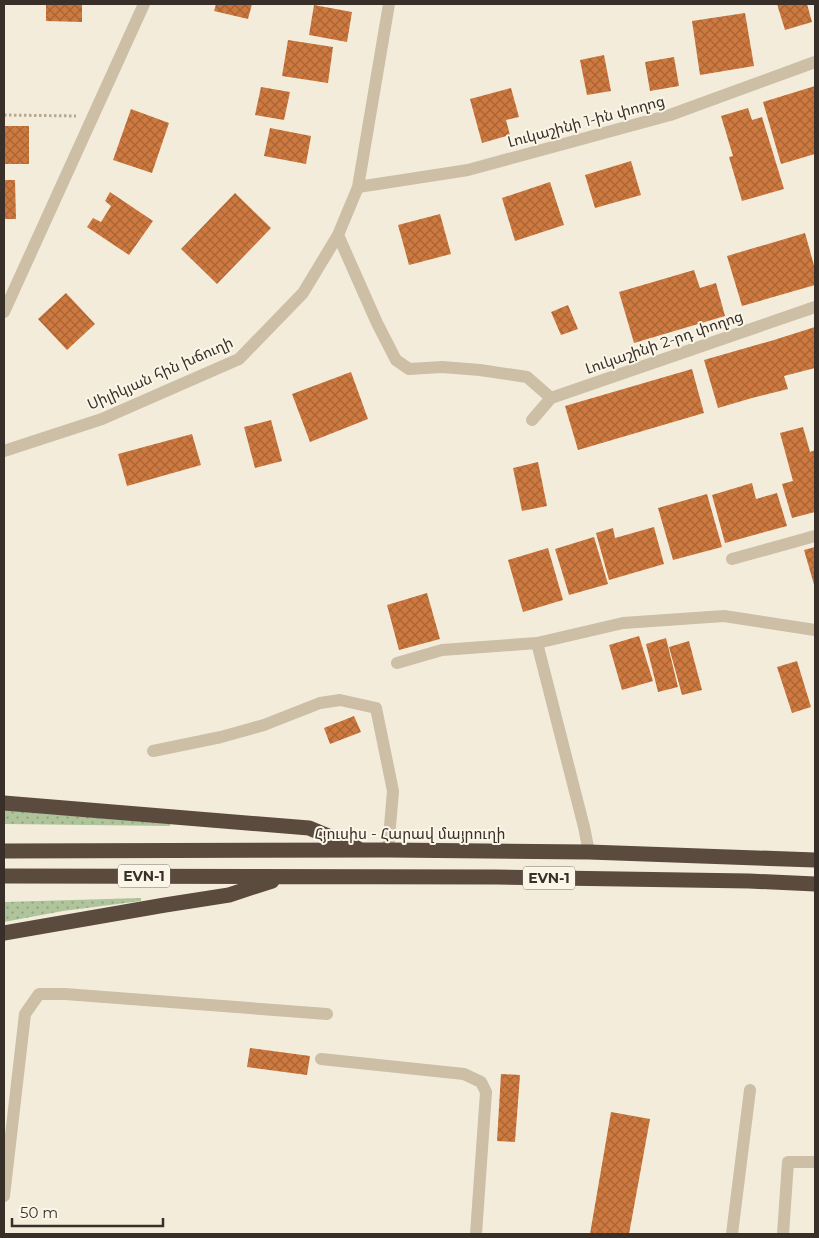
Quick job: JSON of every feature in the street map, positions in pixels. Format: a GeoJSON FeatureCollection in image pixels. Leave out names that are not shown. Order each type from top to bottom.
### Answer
{"type":"FeatureCollection","features":[{"type":"Feature","properties":{"kind":"highway"},"geometry":{"type":"LineString","coordinates":[[4,803],[308,828],[365,851]]}},
{"type":"Feature","properties":{"kind":"highway","name":"Հյուսիս - Հարավ մայրուղի"},"geometry":{"type":"LineString","coordinates":[[4,851],[388,850],[589,852],[815,860]]}},
{"type":"Feature","properties":{"kind":"highway","name":"EVN-1"},"geometry":{"type":"LineString","coordinates":[[4,876],[535,878],[815,884]]}},
{"type":"Feature","properties":{"kind":"highway"},"geometry":{"type":"LineString","coordinates":[[4,933],[229,895],[283,877]]}},
{"type":"Feature","properties":{"kind":"street"},"geometry":{"type":"LineString","coordinates":[[4,312],[144,4]]}},
{"type":"Feature","properties":{"kind":"street","name":"Սիլիկյան հին խճուղի"},"geometry":{"type":"LineString","coordinates":[[4,450],[102,419],[239,359],[303,293],[338,235],[358,187],[389,4]]}},
{"type":"Feature","properties":{"kind":"street","name":"Լուկաշինի 1-ին փողոց"},"geometry":{"type":"LineString","coordinates":[[358,187],[468,170],[670,115],[815,62]]}},
{"type":"Feature","properties":{"kind":"street"},"geometry":{"type":"LineString","coordinates":[[338,235],[377,323],[396,360],[410,369],[442,367],[480,370],[526,377],[551,398],[532,420]]}},
{"type":"Feature","properties":{"kind":"street","name":"Լուկաշինի 2-րդ փողոց"},"geometry":{"type":"LineString","coordinates":[[551,398],[815,307]]}},
{"type":"Feature","properties":{"kind":"street"},"geometry":{"type":"LineString","coordinates":[[732,559],[815,536]]}},
{"type":"Feature","properties":{"kind":"street"},"geometry":{"type":"LineString","coordinates":[[397,663],[442,650],[537,643],[623,623],[724,616],[815,630]]}},
{"type":"Feature","properties":{"kind":"street"},"geometry":{"type":"LineString","coordinates":[[537,643],[589,852]]}},
{"type":"Feature","properties":{"kind":"street"},"geometry":{"type":"LineString","coordinates":[[153,750],[221,737],[264,725],[320,703],[340,700],[376,708],[393,791],[388,850]]}},
{"type":"Feature","properties":{"kind":"street"},"geometry":{"type":"LineString","coordinates":[[4,1196],[25,1014],[39,994],[65,994],[327,1014]]}},
{"type":"Feature","properties":{"kind":"street"},"geometry":{"type":"LineString","coordinates":[[321,1059],[464,1074],[481,1082],[486,1092],[476,1234]]}},
{"type":"Feature","properties":{"kind":"street"},"geometry":{"type":"LineString","coordinates":[[732,1234],[750,1090]]}},
{"type":"Feature","properties":{"kind":"street"},"geometry":{"type":"LineString","coordinates":[[783,1234],[788,1162],[815,1162]]}},
{"type":"Feature","properties":{"kind":"path"},"geometry":{"type":"LineString","coordinates":[[4,115],[93,116]]}},
{"type":"Feature","properties":{"kind":"green space"},"geometry":{"type":"Polygon","coordinates":[[[4,810],[170,824],[170,826],[4,824],[4,810]]]}},
{"type":"Feature","properties":{"kind":"green space"},"geometry":{"type":"Polygon","coordinates":[[[141,898],[141,901],[63,911],[4,922],[4,902],[141,898]]]}},
{"type":"Feature","properties":{"kind":"building"},"geometry":{"type":"Polygon","coordinates":[[[46,4],[82,4],[82,22],[46,21],[46,4]]]}},
{"type":"Feature","properties":{"kind":"building"},"geometry":{"type":"Polygon","coordinates":[[[216,4],[252,4],[248,19],[214,11],[216,4]]]}},
{"type":"Feature","properties":{"kind":"building"},"geometry":{"type":"Polygon","coordinates":[[[777,4],[807,4],[812,22],[785,30],[777,4]]]}},
{"type":"Feature","properties":{"kind":"building"},"geometry":{"type":"Polygon","coordinates":[[[314,5],[352,12],[347,42],[309,35],[314,5]]]}},
{"type":"Feature","properties":{"kind":"building"},"geometry":{"type":"Polygon","coordinates":[[[745,13],[754,66],[700,75],[692,21],[745,13]]]}},
{"type":"Feature","properties":{"kind":"building"},"geometry":{"type":"Polygon","coordinates":[[[288,40],[333,47],[328,83],[282,76],[288,40]]]}},
{"type":"Feature","properties":{"kind":"building"},"geometry":{"type":"Polygon","coordinates":[[[604,55],[611,91],[587,95],[580,60],[604,55]]]}},
{"type":"Feature","properties":{"kind":"building"},"geometry":{"type":"Polygon","coordinates":[[[674,57],[679,86],[650,91],[645,62],[674,57]]]}},
{"type":"Feature","properties":{"kind":"building"},"geometry":{"type":"Polygon","coordinates":[[[815,86],[815,154],[781,164],[763,102],[815,86]]]}},
{"type":"Feature","properties":{"kind":"building"},"geometry":{"type":"Polygon","coordinates":[[[261,87],[290,92],[284,120],[255,115],[261,87]]]}},
{"type":"Feature","properties":{"kind":"building"},"geometry":{"type":"Polygon","coordinates":[[[511,88],[519,117],[506,120],[510,135],[482,143],[470,99],[511,88]]]}},
{"type":"Feature","properties":{"kind":"building"},"geometry":{"type":"Polygon","coordinates":[[[748,108],[752,120],[762,117],[784,189],[742,201],[729,157],[733,156],[721,116],[748,108]]]}},
{"type":"Feature","properties":{"kind":"building"},"geometry":{"type":"Polygon","coordinates":[[[131,109],[169,123],[152,173],[113,160],[131,109]]]}},
{"type":"Feature","properties":{"kind":"building"},"geometry":{"type":"Polygon","coordinates":[[[4,126],[29,126],[29,164],[4,164],[4,126]]]}},
{"type":"Feature","properties":{"kind":"building"},"geometry":{"type":"Polygon","coordinates":[[[270,128],[311,136],[306,164],[264,156],[270,128]]]}},
{"type":"Feature","properties":{"kind":"building"},"geometry":{"type":"Polygon","coordinates":[[[631,161],[641,195],[595,208],[585,175],[631,161]]]}},
{"type":"Feature","properties":{"kind":"building"},"geometry":{"type":"Polygon","coordinates":[[[4,180],[15,180],[16,219],[4,219],[4,180]]]}},
{"type":"Feature","properties":{"kind":"building"},"geometry":{"type":"Polygon","coordinates":[[[550,182],[564,225],[515,241],[502,198],[550,182]]]}},
{"type":"Feature","properties":{"kind":"building"},"geometry":{"type":"Polygon","coordinates":[[[110,192],[153,221],[129,255],[87,227],[93,218],[101,222],[111,206],[105,201],[110,192]]]}},
{"type":"Feature","properties":{"kind":"building"},"geometry":{"type":"Polygon","coordinates":[[[235,193],[271,228],[217,284],[181,249],[235,193]]]}},
{"type":"Feature","properties":{"kind":"building"},"geometry":{"type":"Polygon","coordinates":[[[440,214],[451,254],[409,265],[398,225],[440,214]]]}},
{"type":"Feature","properties":{"kind":"building"},"geometry":{"type":"Polygon","coordinates":[[[805,233],[815,269],[815,285],[742,306],[727,256],[805,233]]]}},
{"type":"Feature","properties":{"kind":"building"},"geometry":{"type":"Polygon","coordinates":[[[694,270],[700,288],[716,283],[725,316],[634,343],[619,292],[694,270]]]}},
{"type":"Feature","properties":{"kind":"building"},"geometry":{"type":"Polygon","coordinates":[[[66,293],[95,324],[67,350],[38,319],[66,293]]]}},
{"type":"Feature","properties":{"kind":"building"},"geometry":{"type":"Polygon","coordinates":[[[568,305],[578,329],[561,335],[551,312],[568,305]]]}},
{"type":"Feature","properties":{"kind":"building"},"geometry":{"type":"Polygon","coordinates":[[[815,327],[815,368],[784,376],[788,389],[718,408],[704,360],[815,327]]]}},
{"type":"Feature","properties":{"kind":"building"},"geometry":{"type":"Polygon","coordinates":[[[692,369],[704,413],[578,450],[565,406],[692,369]]]}},
{"type":"Feature","properties":{"kind":"building"},"geometry":{"type":"Polygon","coordinates":[[[351,372],[368,419],[310,442],[292,394],[351,372]]]}},
{"type":"Feature","properties":{"kind":"building"},"geometry":{"type":"Polygon","coordinates":[[[271,420],[282,461],[255,468],[244,427],[271,420]]]}},
{"type":"Feature","properties":{"kind":"building"},"geometry":{"type":"Polygon","coordinates":[[[803,427],[810,452],[815,450],[815,512],[792,518],[782,484],[793,481],[780,433],[803,427]]]}},
{"type":"Feature","properties":{"kind":"building"},"geometry":{"type":"Polygon","coordinates":[[[192,434],[201,465],[127,486],[118,454],[192,434]]]}},
{"type":"Feature","properties":{"kind":"building"},"geometry":{"type":"Polygon","coordinates":[[[538,462],[547,506],[522,511],[513,468],[538,462]]]}},
{"type":"Feature","properties":{"kind":"building"},"geometry":{"type":"Polygon","coordinates":[[[752,483],[756,499],[777,493],[787,526],[725,543],[712,495],[752,483]]]}},
{"type":"Feature","properties":{"kind":"building"},"geometry":{"type":"Polygon","coordinates":[[[707,494],[722,547],[673,560],[658,508],[707,494]]]}},
{"type":"Feature","properties":{"kind":"building"},"geometry":{"type":"Polygon","coordinates":[[[654,527],[664,564],[609,580],[596,533],[613,528],[615,538],[654,527]]]}},
{"type":"Feature","properties":{"kind":"building"},"geometry":{"type":"Polygon","coordinates":[[[594,537],[608,584],[569,595],[555,549],[594,537]]]}},
{"type":"Feature","properties":{"kind":"building"},"geometry":{"type":"Polygon","coordinates":[[[815,547],[815,588],[804,550],[815,547]]]}},
{"type":"Feature","properties":{"kind":"building"},"geometry":{"type":"Polygon","coordinates":[[[548,548],[563,600],[523,612],[508,560],[548,548]]]}},
{"type":"Feature","properties":{"kind":"building"},"geometry":{"type":"Polygon","coordinates":[[[427,593],[440,639],[399,650],[387,605],[427,593]]]}},
{"type":"Feature","properties":{"kind":"building"},"geometry":{"type":"Polygon","coordinates":[[[639,636],[653,681],[622,690],[609,645],[639,636]]]}},
{"type":"Feature","properties":{"kind":"building"},"geometry":{"type":"Polygon","coordinates":[[[666,638],[678,687],[658,692],[646,644],[666,638]]]}},
{"type":"Feature","properties":{"kind":"building"},"geometry":{"type":"Polygon","coordinates":[[[689,641],[702,690],[682,695],[669,647],[689,641]]]}},
{"type":"Feature","properties":{"kind":"building"},"geometry":{"type":"Polygon","coordinates":[[[797,661],[811,707],[792,713],[777,667],[797,661]]]}},
{"type":"Feature","properties":{"kind":"building"},"geometry":{"type":"Polygon","coordinates":[[[354,716],[361,732],[330,744],[324,728],[354,716]]]}},
{"type":"Feature","properties":{"kind":"building"},"geometry":{"type":"Polygon","coordinates":[[[250,1048],[310,1056],[307,1075],[247,1067],[250,1048]]]}},
{"type":"Feature","properties":{"kind":"building"},"geometry":{"type":"Polygon","coordinates":[[[501,1074],[520,1075],[515,1142],[497,1141],[501,1074]]]}},
{"type":"Feature","properties":{"kind":"building"},"geometry":{"type":"Polygon","coordinates":[[[611,1112],[650,1119],[629,1234],[590,1234],[611,1112]]]}}]}
